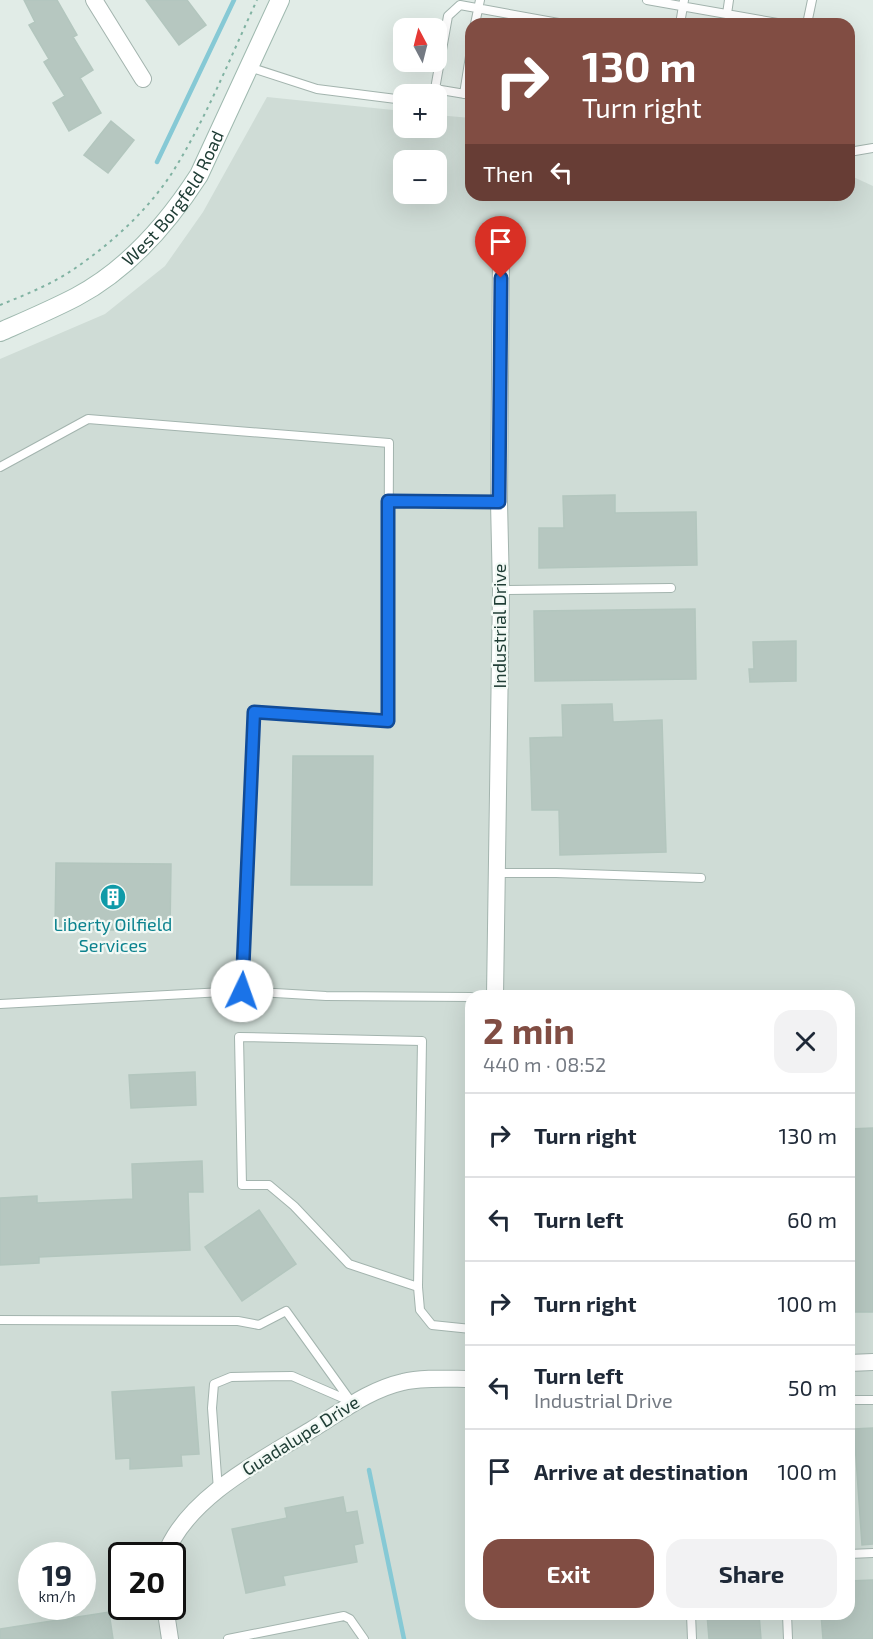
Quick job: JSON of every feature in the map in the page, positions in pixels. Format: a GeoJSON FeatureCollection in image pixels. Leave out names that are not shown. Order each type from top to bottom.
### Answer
{"type":"FeatureCollection","features":[{"type":"Feature","properties":{"kind":"street"},"geometry":{"type":"LineString","coordinates":[[94,0],[143,79]]}},
{"type":"Feature","properties":{"kind":"street","name":"West Borgfeld Road"},"geometry":{"type":"LineString","coordinates":[[0,332],[77,296],[121,267],[183,201],[199,175],[280,0]]}},
{"type":"Feature","properties":{"kind":"street","name":"Industrial Drive"},"geometry":{"type":"LineString","coordinates":[[495,990],[501,590],[499,502],[501,255]]}},
{"type":"Feature","properties":{"kind":"street"},"geometry":{"type":"LineString","coordinates":[[855,1363],[873,1362]]}},
{"type":"Feature","properties":{"kind":"street","name":"Guadalupe Drive"},"geometry":{"type":"LineString","coordinates":[[170,1542],[179,1528],[250,1465],[312,1430],[352,1403],[405,1381],[465,1379]]}},
{"type":"Feature","properties":{"kind":"street"},"geometry":{"type":"LineString","coordinates":[[167,1620],[170,1639]]}},
{"type":"Feature","properties":{"kind":"lane"},"geometry":{"type":"LineString","coordinates":[[647,0],[683,3],[749,18]]}},
{"type":"Feature","properties":{"kind":"lane"},"geometry":{"type":"LineString","coordinates":[[727,14],[729,0]]}},
{"type":"Feature","properties":{"kind":"lane"},"geometry":{"type":"LineString","coordinates":[[808,18],[812,0]]}},
{"type":"Feature","properties":{"kind":"lane"},"geometry":{"type":"LineString","coordinates":[[681,18],[683,3]]}},
{"type":"Feature","properties":{"kind":"lane"},"geometry":{"type":"LineString","coordinates":[[436,84],[448,16],[460,5],[479,4],[538,18]]}},
{"type":"Feature","properties":{"kind":"lane"},"geometry":{"type":"LineString","coordinates":[[249,67],[317,89],[393,99]]}},
{"type":"Feature","properties":{"kind":"lane"},"geometry":{"type":"LineString","coordinates":[[447,91],[465,95]]}},
{"type":"Feature","properties":{"kind":"lane"},"geometry":{"type":"LineString","coordinates":[[855,151],[873,148]]}},
{"type":"Feature","properties":{"kind":"lane"},"geometry":{"type":"LineString","coordinates":[[0,467],[88,419],[389,443],[388,721],[254,712],[242,991]]}},
{"type":"Feature","properties":{"kind":"lane"},"geometry":{"type":"LineString","coordinates":[[388,501],[499,502]]}},
{"type":"Feature","properties":{"kind":"lane"},"geometry":{"type":"LineString","coordinates":[[501,590],[671,588]]}},
{"type":"Feature","properties":{"kind":"lane"},"geometry":{"type":"LineString","coordinates":[[497,873],[701,878]]}},
{"type":"Feature","properties":{"kind":"lane"},"geometry":{"type":"LineString","coordinates":[[0,1004],[242,991],[326,996],[465,997]]}},
{"type":"Feature","properties":{"kind":"lane"},"geometry":{"type":"LineString","coordinates":[[418,1287],[350,1264],[294,1206],[269,1185],[242,1185],[239,1036],[422,1041],[418,1287],[420,1310],[432,1325],[465,1328]]}},
{"type":"Feature","properties":{"kind":"lane"},"geometry":{"type":"LineString","coordinates":[[0,1320],[238,1321],[259,1325],[286,1311],[352,1403]]}},
{"type":"Feature","properties":{"kind":"lane"},"geometry":{"type":"LineString","coordinates":[[218,1491],[212,1408],[214,1384],[231,1377],[292,1376],[352,1403]]}},
{"type":"Feature","properties":{"kind":"lane"},"geometry":{"type":"LineString","coordinates":[[855,1400],[873,1400]]}},
{"type":"Feature","properties":{"kind":"lane"},"geometry":{"type":"LineString","coordinates":[[855,1554],[873,1553]]}},
{"type":"Feature","properties":{"kind":"lane"},"geometry":{"type":"LineString","coordinates":[[228,1639],[344,1616],[350,1619],[364,1639]]}},
{"type":"Feature","properties":{"kind":"lane"},"geometry":{"type":"LineString","coordinates":[[691,1620],[692,1639]]}},
{"type":"Feature","properties":{"kind":"lane"},"geometry":{"type":"LineString","coordinates":[[786,1620],[788,1639]]}},
{"type":"Feature","properties":{"kind":"path"},"geometry":{"type":"LineString","coordinates":[[0,305],[73,270],[113,239],[142,211],[171,174],[201,122],[257,0]]}},
{"type":"Feature","properties":{"kind":"shaded area"},"geometry":{"type":"Polygon","coordinates":[[[267,97],[393,110],[393,138],[447,138],[447,116],[465,117],[465,201],[855,201],[855,178],[873,186],[873,1639],[0,1639],[0,359],[105,314],[165,266],[203,212],[267,97]]]}},
{"type":"Feature","properties":{"kind":"building"},"geometry":{"type":"Polygon","coordinates":[[[24,0],[57,0],[77,35],[73,37],[93,70],[80,78],[101,113],[69,131],[53,103],[65,96],[44,62],[49,59],[29,25],[35,22],[24,0]]]}},
{"type":"Feature","properties":{"kind":"building"},"geometry":{"type":"Polygon","coordinates":[[[146,0],[187,0],[206,25],[179,45],[146,0]]]}},
{"type":"Feature","properties":{"kind":"building"},"geometry":{"type":"Polygon","coordinates":[[[111,121],[134,140],[108,173],[84,155],[111,121]]]}},
{"type":"Feature","properties":{"kind":"building"},"geometry":{"type":"Polygon","coordinates":[[[615,495],[615,513],[696,512],[697,565],[539,568],[539,528],[564,528],[563,496],[615,495]]]}},
{"type":"Feature","properties":{"kind":"building"},"geometry":{"type":"Polygon","coordinates":[[[695,609],[696,679],[535,681],[534,611],[695,609]]]}},
{"type":"Feature","properties":{"kind":"building"},"geometry":{"type":"Polygon","coordinates":[[[796,641],[796,681],[750,682],[749,669],[754,669],[753,642],[796,641]]]}},
{"type":"Feature","properties":{"kind":"building"},"geometry":{"type":"Polygon","coordinates":[[[612,704],[613,722],[662,720],[666,852],[560,855],[559,810],[532,810],[530,738],[563,737],[562,705],[612,704]]]}},
{"type":"Feature","properties":{"kind":"building"},"geometry":{"type":"Polygon","coordinates":[[[293,756],[373,756],[372,885],[291,885],[293,756]]]}},
{"type":"Feature","properties":{"kind":"building","name":"Liberty Oilfield Services"},"geometry":{"type":"Polygon","coordinates":[[[56,863],[171,864],[170,931],[55,929],[56,863]]]}},
{"type":"Feature","properties":{"kind":"building"},"geometry":{"type":"Polygon","coordinates":[[[195,1072],[196,1105],[131,1108],[129,1075],[195,1072]]]}},
{"type":"Feature","properties":{"kind":"building"},"geometry":{"type":"Polygon","coordinates":[[[873,1128],[873,1312],[855,1312],[855,1129],[873,1128]]]}},
{"type":"Feature","properties":{"kind":"building"},"geometry":{"type":"Polygon","coordinates":[[[202,1161],[203,1192],[188,1192],[190,1250],[39,1257],[39,1263],[0,1265],[0,1198],[37,1196],[37,1203],[133,1199],[132,1164],[202,1161]]]}},
{"type":"Feature","properties":{"kind":"building"},"geometry":{"type":"Polygon","coordinates":[[[259,1210],[296,1264],[242,1301],[205,1247],[259,1210]]]}},
{"type":"Feature","properties":{"kind":"building"},"geometry":{"type":"Polygon","coordinates":[[[194,1387],[199,1454],[181,1455],[182,1466],[130,1469],[130,1458],[116,1459],[112,1392],[194,1387]]]}},
{"type":"Feature","properties":{"kind":"building"},"geometry":{"type":"Polygon","coordinates":[[[873,1428],[873,1544],[862,1545],[855,1429],[873,1428]]]}},
{"type":"Feature","properties":{"kind":"building"},"geometry":{"type":"Polygon","coordinates":[[[343,1497],[346,1513],[357,1511],[363,1543],[354,1545],[357,1562],[283,1576],[285,1585],[246,1593],[232,1529],[287,1518],[285,1508],[343,1497]]]}},
{"type":"Feature","properties":{"kind":"building"},"geometry":{"type":"Polygon","coordinates":[[[873,1580],[873,1639],[823,1639],[821,1620],[855,1620],[855,1581],[873,1580]]]}},
{"type":"Feature","properties":{"kind":"building"},"geometry":{"type":"Polygon","coordinates":[[[108,1612],[113,1639],[0,1639],[0,1629],[58,1620],[96,1620],[96,1614],[108,1612]]]}},
{"type":"Feature","properties":{"kind":"building"},"geometry":{"type":"Polygon","coordinates":[[[707,1620],[759,1620],[761,1639],[709,1639],[707,1620]]]}},
{"type":"Feature","properties":{"kind":"waterway"},"geometry":{"type":"LineString","coordinates":[[157,162],[234,0]]}},
{"type":"Feature","properties":{"kind":"waterway"},"geometry":{"type":"LineString","coordinates":[[369,1470],[404,1639]]}},
{"type":"Feature","properties":{"kind":"place","name":"Liberty Oilfield Services"},"geometry":{"type":"Point","coordinates":[113,897]}},
{"type":"Feature","properties":{"kind":"route"},"geometry":{"type":"LineString","coordinates":[[242,991],[254,712],[388,721],[388,501],[499,502],[501,278]]}}]}
